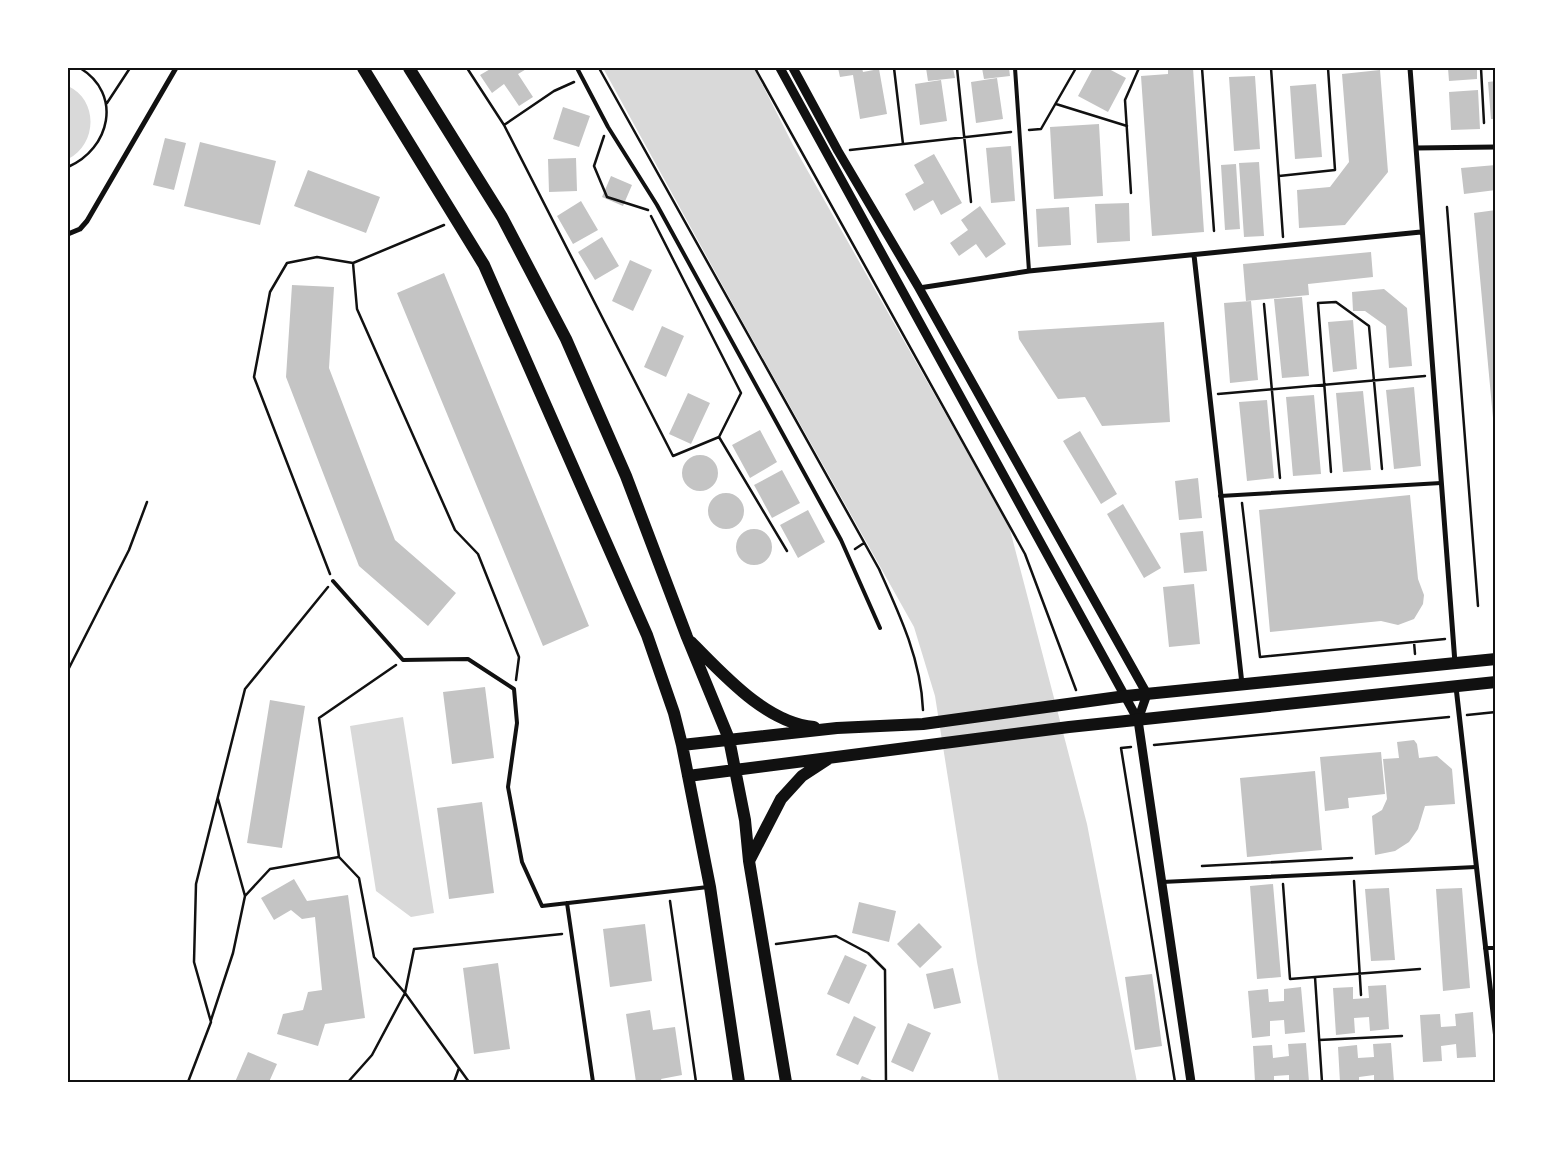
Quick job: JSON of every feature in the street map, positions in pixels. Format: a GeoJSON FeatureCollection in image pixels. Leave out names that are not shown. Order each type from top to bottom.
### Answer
{"type":"FeatureCollection","features":[{"type":"Feature","properties":{"kind":"main road"},"geometry":{"type":"LineString","coordinates":[[363,68],[484,265],[647,635],[674,713],[682,745],[710,886],[739,1082]]}},
{"type":"Feature","properties":{"kind":"main road"},"geometry":{"type":"LineString","coordinates":[[409,68],[502,217],[566,338],[626,476],[687,637],[729,739],[737,770],[749,861],[786,1082]]}},
{"type":"Feature","properties":{"kind":"main road"},"geometry":{"type":"LineString","coordinates":[[687,637],[734,686],[767,710],[803,726],[837,728]]}},
{"type":"Feature","properties":{"kind":"main road"},"geometry":{"type":"LineString","coordinates":[[682,745],[837,728],[929,723],[1068,706],[1126,696],[1496,658]]}},
{"type":"Feature","properties":{"kind":"main road"},"geometry":{"type":"LineString","coordinates":[[688,776],[832,756],[1070,727],[1496,682]]}},
{"type":"Feature","properties":{"kind":"main road"},"geometry":{"type":"LineString","coordinates":[[749,861],[781,799],[802,776],[832,756]]}},
{"type":"Feature","properties":{"kind":"street"},"geometry":{"type":"LineString","coordinates":[[68,234],[80,229],[87,222],[176,68]]}},
{"type":"Feature","properties":{"kind":"street"},"geometry":{"type":"LineString","coordinates":[[780,68],[1138,720],[1192,1082]]}},
{"type":"Feature","properties":{"kind":"street"},"geometry":{"type":"LineString","coordinates":[[793,68],[838,151],[919,288],[1147,694],[1138,720]]}},
{"type":"Feature","properties":{"kind":"street"},"geometry":{"type":"LineString","coordinates":[[1410,68],[1455,663]]}},
{"type":"Feature","properties":{"kind":"street"},"geometry":{"type":"LineString","coordinates":[[1416,148],[1496,147]]}},
{"type":"Feature","properties":{"kind":"street"},"geometry":{"type":"LineString","coordinates":[[919,288],[1030,271],[1421,232]]}},
{"type":"Feature","properties":{"kind":"street"},"geometry":{"type":"LineString","coordinates":[[1194,255],[1242,684]]}},
{"type":"Feature","properties":{"kind":"street"},"geometry":{"type":"LineString","coordinates":[[1456,686],[1496,1039]]}},
{"type":"Feature","properties":{"kind":"lane"},"geometry":{"type":"LineString","coordinates":[[577,68],[608,127],[657,205],[841,540],[880,628]]}},
{"type":"Feature","properties":{"kind":"lane"},"geometry":{"type":"LineString","coordinates":[[1015,68],[1030,271]]}},
{"type":"Feature","properties":{"kind":"lane"},"geometry":{"type":"LineString","coordinates":[[1220,496],[1441,482]]}},
{"type":"Feature","properties":{"kind":"lane"},"geometry":{"type":"LineString","coordinates":[[333,581],[403,660],[468,658],[514,689],[517,723],[508,787],[522,862],[542,906],[710,886]]}},
{"type":"Feature","properties":{"kind":"lane"},"geometry":{"type":"LineString","coordinates":[[1162,882],[1476,867]]}},
{"type":"Feature","properties":{"kind":"lane"},"geometry":{"type":"LineString","coordinates":[[567,903],[594,1082]]}},
{"type":"Feature","properties":{"kind":"lane"},"geometry":{"type":"LineString","coordinates":[[1485,948],[1496,948]]}},
{"type":"Feature","properties":{"kind":"path"},"geometry":{"type":"LineString","coordinates":[[68,167],[84,158],[102,135],[106,120],[106,104],[100,85],[80,68]]}},
{"type":"Feature","properties":{"kind":"path"},"geometry":{"type":"LineString","coordinates":[[106,104],[130,68]]}},
{"type":"Feature","properties":{"kind":"path"},"geometry":{"type":"LineString","coordinates":[[467,68],[504,125],[673,456],[719,437],[742,393],[648,210],[607,197],[594,166],[608,127]]}},
{"type":"Feature","properties":{"kind":"path"},"geometry":{"type":"LineString","coordinates":[[599,68],[879,569],[911,645],[922,684],[929,723]]}},
{"type":"Feature","properties":{"kind":"path"},"geometry":{"type":"LineString","coordinates":[[755,68],[1025,554],[1081,704]]}},
{"type":"Feature","properties":{"kind":"path"},"geometry":{"type":"LineString","coordinates":[[894,68],[904,144]]}},
{"type":"Feature","properties":{"kind":"path"},"geometry":{"type":"LineString","coordinates":[[958,68],[971,202]]}},
{"type":"Feature","properties":{"kind":"path"},"geometry":{"type":"LineString","coordinates":[[838,151],[1040,129],[1076,68]]}},
{"type":"Feature","properties":{"kind":"path"},"geometry":{"type":"LineString","coordinates":[[1131,193],[1126,100],[1139,68]]}},
{"type":"Feature","properties":{"kind":"path"},"geometry":{"type":"LineString","coordinates":[[1202,68],[1214,231]]}},
{"type":"Feature","properties":{"kind":"path"},"geometry":{"type":"LineString","coordinates":[[1271,68],[1284,246]]}},
{"type":"Feature","properties":{"kind":"path"},"geometry":{"type":"LineString","coordinates":[[1279,176],[1335,170],[1328,68]]}},
{"type":"Feature","properties":{"kind":"path"},"geometry":{"type":"LineString","coordinates":[[1481,68],[1484,123]]}},
{"type":"Feature","properties":{"kind":"path"},"geometry":{"type":"LineString","coordinates":[[504,125],[554,91],[581,78]]}},
{"type":"Feature","properties":{"kind":"path"},"geometry":{"type":"LineString","coordinates":[[1056,104],[1127,126]]}},
{"type":"Feature","properties":{"kind":"path"},"geometry":{"type":"LineString","coordinates":[[648,210],[657,205]]}},
{"type":"Feature","properties":{"kind":"path"},"geometry":{"type":"LineString","coordinates":[[1448,207],[1478,606]]}},
{"type":"Feature","properties":{"kind":"path"},"geometry":{"type":"LineString","coordinates":[[211,1022],[194,962],[196,884],[245,689],[333,581],[254,377],[270,292],[287,263],[318,257],[353,263],[456,220]]}},
{"type":"Feature","properties":{"kind":"path"},"geometry":{"type":"LineString","coordinates":[[353,263],[357,309],[455,530],[478,554],[519,657],[514,689]]}},
{"type":"Feature","properties":{"kind":"path"},"geometry":{"type":"LineString","coordinates":[[1331,472],[1318,303],[1336,302],[1369,326],[1382,469]]}},
{"type":"Feature","properties":{"kind":"path"},"geometry":{"type":"LineString","coordinates":[[1264,304],[1280,478]]}},
{"type":"Feature","properties":{"kind":"path"},"geometry":{"type":"LineString","coordinates":[[1209,394],[1433,376]]}},
{"type":"Feature","properties":{"kind":"path"},"geometry":{"type":"LineString","coordinates":[[719,437],[787,551]]}},
{"type":"Feature","properties":{"kind":"path"},"geometry":{"type":"LineString","coordinates":[[1240,494],[1260,657],[1453,638]]}},
{"type":"Feature","properties":{"kind":"path"},"geometry":{"type":"LineString","coordinates":[[68,670],[129,550],[147,502]]}},
{"type":"Feature","properties":{"kind":"path"},"geometry":{"type":"LineString","coordinates":[[403,660],[319,718],[339,857],[359,878],[374,958],[406,993],[469,1082]]}},
{"type":"Feature","properties":{"kind":"path"},"geometry":{"type":"LineString","coordinates":[[1175,1082],[1121,748],[1496,712]]}},
{"type":"Feature","properties":{"kind":"path"},"geometry":{"type":"LineString","coordinates":[[188,1082],[211,1022],[233,953],[245,896],[218,798]]}},
{"type":"Feature","properties":{"kind":"path"},"geometry":{"type":"LineString","coordinates":[[245,896],[270,868],[339,857]]}},
{"type":"Feature","properties":{"kind":"path"},"geometry":{"type":"LineString","coordinates":[[1202,866],[1352,858]]}},
{"type":"Feature","properties":{"kind":"path"},"geometry":{"type":"LineString","coordinates":[[1353,873],[1361,995]]}},
{"type":"Feature","properties":{"kind":"path"},"geometry":{"type":"LineString","coordinates":[[1282,876],[1290,979],[1420,969]]}},
{"type":"Feature","properties":{"kind":"path"},"geometry":{"type":"LineString","coordinates":[[668,892],[696,1082]]}},
{"type":"Feature","properties":{"kind":"path"},"geometry":{"type":"LineString","coordinates":[[348,1082],[372,1055],[406,993],[414,949],[572,934]]}},
{"type":"Feature","properties":{"kind":"path"},"geometry":{"type":"LineString","coordinates":[[764,946],[836,936],[868,953],[885,970],[886,1082]]}},
{"type":"Feature","properties":{"kind":"path"},"geometry":{"type":"LineString","coordinates":[[1315,977],[1322,1082]]}},
{"type":"Feature","properties":{"kind":"path"},"geometry":{"type":"LineString","coordinates":[[1319,1040],[1402,1036]]}},
{"type":"Feature","properties":{"kind":"path"},"geometry":{"type":"LineString","coordinates":[[454,1082],[459,1068]]}},
{"type":"Feature","properties":{"kind":"shaded area"},"geometry":{"type":"Polygon","coordinates":[[[603,68],[754,68],[793,145],[1009,526],[1087,824],[1137,1082],[999,1082],[977,962],[935,696],[914,627],[603,68]]]}},
{"type":"Feature","properties":{"kind":"shaded area"},"geometry":{"type":"Polygon","coordinates":[[[68,86],[85,101],[90,122],[85,144],[68,159],[68,86]]]}},
{"type":"Feature","properties":{"kind":"shaded area"},"geometry":{"type":"Polygon","coordinates":[[[403,717],[434,913],[411,917],[376,891],[350,726],[403,717]]]}},
{"type":"Feature","properties":{"kind":"building"},"geometry":{"type":"Polygon","coordinates":[[[492,68],[528,68],[518,74],[533,97],[519,106],[504,84],[492,93],[480,75],[492,68]]]}},
{"type":"Feature","properties":{"kind":"building"},"geometry":{"type":"Polygon","coordinates":[[[838,68],[862,68],[863,72],[879,69],[887,114],[860,119],[853,75],[840,77],[838,68]]]}},
{"type":"Feature","properties":{"kind":"building"},"geometry":{"type":"Polygon","coordinates":[[[926,68],[953,68],[955,78],[928,81],[926,68]]]}},
{"type":"Feature","properties":{"kind":"building"},"geometry":{"type":"Polygon","coordinates":[[[982,68],[1009,68],[1010,76],[984,79],[982,68]]]}},
{"type":"Feature","properties":{"kind":"building"},"geometry":{"type":"Polygon","coordinates":[[[1093,68],[1107,68],[1126,78],[1108,112],[1078,96],[1093,68]]]}},
{"type":"Feature","properties":{"kind":"building"},"geometry":{"type":"Polygon","coordinates":[[[1168,68],[1193,68],[1204,232],[1152,236],[1141,76],[1168,74],[1168,68]]]}},
{"type":"Feature","properties":{"kind":"building"},"geometry":{"type":"Polygon","coordinates":[[[1448,68],[1477,68],[1477,79],[1449,81],[1448,68]]]}},
{"type":"Feature","properties":{"kind":"building"},"geometry":{"type":"Polygon","coordinates":[[[1380,70],[1388,172],[1345,225],[1299,228],[1297,190],[1330,187],[1349,162],[1342,74],[1380,70]]]}},
{"type":"Feature","properties":{"kind":"building"},"geometry":{"type":"Polygon","coordinates":[[[1255,76],[1260,149],[1234,151],[1229,77],[1255,76]]]}},
{"type":"Feature","properties":{"kind":"building"},"geometry":{"type":"Polygon","coordinates":[[[997,78],[1003,119],[976,123],[971,82],[997,78]]]}},
{"type":"Feature","properties":{"kind":"building"},"geometry":{"type":"Polygon","coordinates":[[[941,80],[947,121],[920,125],[915,84],[941,80]]]}},
{"type":"Feature","properties":{"kind":"building"},"geometry":{"type":"Polygon","coordinates":[[[1496,81],[1496,119],[1491,119],[1488,82],[1496,81]]]}},
{"type":"Feature","properties":{"kind":"building"},"geometry":{"type":"Polygon","coordinates":[[[1316,84],[1322,157],[1295,159],[1290,86],[1316,84]]]}},
{"type":"Feature","properties":{"kind":"building"},"geometry":{"type":"Polygon","coordinates":[[[1478,90],[1480,129],[1451,130],[1449,92],[1478,90]]]}},
{"type":"Feature","properties":{"kind":"building"},"geometry":{"type":"Polygon","coordinates":[[[563,107],[590,116],[579,147],[553,139],[563,107]]]}},
{"type":"Feature","properties":{"kind":"building"},"geometry":{"type":"Polygon","coordinates":[[[1099,124],[1103,196],[1054,199],[1050,127],[1099,124]]]}},
{"type":"Feature","properties":{"kind":"building"},"geometry":{"type":"Polygon","coordinates":[[[165,138],[186,143],[174,190],[153,185],[165,138]]]}},
{"type":"Feature","properties":{"kind":"building"},"geometry":{"type":"Polygon","coordinates":[[[200,142],[276,161],[260,225],[184,206],[200,142]]]}},
{"type":"Feature","properties":{"kind":"building"},"geometry":{"type":"Polygon","coordinates":[[[1011,146],[1015,201],[991,203],[986,148],[1011,146]]]}},
{"type":"Feature","properties":{"kind":"building"},"geometry":{"type":"Polygon","coordinates":[[[934,154],[962,203],[941,215],[933,200],[914,211],[905,194],[924,183],[914,165],[934,154]]]}},
{"type":"Feature","properties":{"kind":"building"},"geometry":{"type":"Polygon","coordinates":[[[576,158],[577,191],[549,192],[548,159],[576,158]]]}},
{"type":"Feature","properties":{"kind":"building"},"geometry":{"type":"Polygon","coordinates":[[[1259,162],[1264,236],[1244,237],[1239,163],[1259,162]]]}},
{"type":"Feature","properties":{"kind":"building"},"geometry":{"type":"Polygon","coordinates":[[[1236,164],[1240,229],[1225,230],[1221,165],[1236,164]]]}},
{"type":"Feature","properties":{"kind":"building"},"geometry":{"type":"Polygon","coordinates":[[[1496,165],[1496,190],[1464,194],[1461,168],[1496,165]]]}},
{"type":"Feature","properties":{"kind":"building"},"geometry":{"type":"Polygon","coordinates":[[[308,170],[380,197],[366,233],[294,206],[308,170]]]}},
{"type":"Feature","properties":{"kind":"building"},"geometry":{"type":"Polygon","coordinates":[[[611,176],[632,185],[623,206],[602,197],[611,176]]]}},
{"type":"Feature","properties":{"kind":"building"},"geometry":{"type":"Polygon","coordinates":[[[581,201],[598,230],[573,244],[557,216],[581,201]]]}},
{"type":"Feature","properties":{"kind":"building"},"geometry":{"type":"Polygon","coordinates":[[[1129,203],[1130,241],[1097,243],[1095,204],[1129,203]]]}},
{"type":"Feature","properties":{"kind":"building"},"geometry":{"type":"Polygon","coordinates":[[[980,206],[1006,244],[986,258],[976,244],[959,256],[950,243],[968,230],[961,220],[980,206]]]}},
{"type":"Feature","properties":{"kind":"building"},"geometry":{"type":"Polygon","coordinates":[[[1069,207],[1071,245],[1038,247],[1036,209],[1069,207]]]}},
{"type":"Feature","properties":{"kind":"building"},"geometry":{"type":"Polygon","coordinates":[[[1496,210],[1496,418],[1493,418],[1474,213],[1496,210]]]}},
{"type":"Feature","properties":{"kind":"building"},"geometry":{"type":"Polygon","coordinates":[[[602,237],[619,266],[595,280],[578,252],[602,237]]]}},
{"type":"Feature","properties":{"kind":"building"},"geometry":{"type":"Polygon","coordinates":[[[1371,252],[1373,277],[1308,284],[1309,295],[1246,301],[1243,264],[1371,252]]]}},
{"type":"Feature","properties":{"kind":"building"},"geometry":{"type":"Polygon","coordinates":[[[630,260],[652,270],[633,311],[612,301],[630,260]]]}},
{"type":"Feature","properties":{"kind":"building"},"geometry":{"type":"Polygon","coordinates":[[[444,273],[589,626],[543,646],[397,293],[444,273]]]}},
{"type":"Feature","properties":{"kind":"building"},"geometry":{"type":"Polygon","coordinates":[[[292,285],[334,287],[329,368],[395,540],[456,593],[428,626],[359,566],[286,377],[292,285]]]}},
{"type":"Feature","properties":{"kind":"building"},"geometry":{"type":"Polygon","coordinates":[[[1384,289],[1407,308],[1412,366],[1389,368],[1386,326],[1365,311],[1353,311],[1352,292],[1384,289]]]}},
{"type":"Feature","properties":{"kind":"building"},"geometry":{"type":"Polygon","coordinates":[[[1302,297],[1309,376],[1282,378],[1274,299],[1302,297]]]}},
{"type":"Feature","properties":{"kind":"building"},"geometry":{"type":"Polygon","coordinates":[[[1251,301],[1258,380],[1230,383],[1224,303],[1251,301]]]}},
{"type":"Feature","properties":{"kind":"building"},"geometry":{"type":"Polygon","coordinates":[[[1353,320],[1357,369],[1333,372],[1328,322],[1353,320]]]}},
{"type":"Feature","properties":{"kind":"building"},"geometry":{"type":"Polygon","coordinates":[[[1164,322],[1170,422],[1102,426],[1085,397],[1058,399],[1019,339],[1018,331],[1164,322]]]}},
{"type":"Feature","properties":{"kind":"building"},"geometry":{"type":"Polygon","coordinates":[[[662,326],[684,336],[666,377],[644,367],[662,326]]]}},
{"type":"Feature","properties":{"kind":"building"},"geometry":{"type":"Polygon","coordinates":[[[1414,387],[1421,466],[1394,469],[1386,390],[1414,387]]]}},
{"type":"Feature","properties":{"kind":"building"},"geometry":{"type":"Polygon","coordinates":[[[1363,391],[1371,470],[1343,472],[1336,393],[1363,391]]]}},
{"type":"Feature","properties":{"kind":"building"},"geometry":{"type":"Polygon","coordinates":[[[688,393],[710,403],[691,444],[669,434],[688,393]]]}},
{"type":"Feature","properties":{"kind":"building"},"geometry":{"type":"Polygon","coordinates":[[[1314,395],[1321,474],[1293,476],[1286,397],[1314,395]]]}},
{"type":"Feature","properties":{"kind":"building"},"geometry":{"type":"Polygon","coordinates":[[[1267,400],[1274,478],[1247,481],[1239,402],[1267,400]]]}},
{"type":"Feature","properties":{"kind":"building"},"geometry":{"type":"Polygon","coordinates":[[[760,430],[777,462],[750,478],[732,445],[760,430]]]}},
{"type":"Feature","properties":{"kind":"building"},"geometry":{"type":"Polygon","coordinates":[[[1080,431],[1117,494],[1101,504],[1063,441],[1080,431]]]}},
{"type":"Feature","properties":{"kind":"building"},"geometry":{"type":"Polygon","coordinates":[[[700,455],[712,461],[718,473],[712,485],[700,491],[688,485],[682,473],[688,461],[700,455]]]}},
{"type":"Feature","properties":{"kind":"building"},"geometry":{"type":"Polygon","coordinates":[[[782,470],[800,503],[772,518],[754,485],[782,470]]]}},
{"type":"Feature","properties":{"kind":"building"},"geometry":{"type":"Polygon","coordinates":[[[1198,478],[1202,518],[1179,520],[1175,481],[1198,478]]]}},
{"type":"Feature","properties":{"kind":"building"},"geometry":{"type":"Polygon","coordinates":[[[726,493],[738,499],[744,511],[738,523],[726,529],[714,523],[708,511],[714,499],[726,493]]]}},
{"type":"Feature","properties":{"kind":"building"},"geometry":{"type":"Polygon","coordinates":[[[1410,495],[1418,579],[1424,595],[1423,604],[1414,619],[1398,625],[1381,621],[1270,632],[1259,510],[1410,495]]]}},
{"type":"Feature","properties":{"kind":"building"},"geometry":{"type":"Polygon","coordinates":[[[1123,504],[1161,568],[1144,578],[1107,514],[1123,504]]]}},
{"type":"Feature","properties":{"kind":"building"},"geometry":{"type":"Polygon","coordinates":[[[808,510],[825,542],[798,558],[780,525],[808,510]]]}},
{"type":"Feature","properties":{"kind":"building"},"geometry":{"type":"Polygon","coordinates":[[[754,529],[766,535],[772,547],[766,559],[754,565],[742,559],[736,547],[742,535],[754,529]]]}},
{"type":"Feature","properties":{"kind":"building"},"geometry":{"type":"Polygon","coordinates":[[[1203,531],[1207,571],[1184,573],[1180,533],[1203,531]]]}},
{"type":"Feature","properties":{"kind":"building"},"geometry":{"type":"Polygon","coordinates":[[[1194,584],[1200,644],[1169,647],[1163,587],[1194,584]]]}},
{"type":"Feature","properties":{"kind":"building"},"geometry":{"type":"Polygon","coordinates":[[[485,687],[494,758],[452,764],[443,692],[485,687]]]}},
{"type":"Feature","properties":{"kind":"building"},"geometry":{"type":"Polygon","coordinates":[[[270,700],[305,706],[282,848],[247,843],[270,700]]]}},
{"type":"Feature","properties":{"kind":"building"},"geometry":{"type":"Polygon","coordinates":[[[1414,740],[1417,744],[1419,758],[1437,756],[1452,769],[1455,804],[1425,806],[1418,829],[1409,842],[1395,851],[1375,855],[1372,816],[1382,810],[1387,799],[1383,759],[1399,758],[1397,742],[1414,740]]]}},
{"type":"Feature","properties":{"kind":"building"},"geometry":{"type":"Polygon","coordinates":[[[1381,752],[1385,794],[1348,798],[1349,808],[1325,811],[1320,757],[1381,752]]]}},
{"type":"Feature","properties":{"kind":"building"},"geometry":{"type":"Polygon","coordinates":[[[1315,771],[1322,850],[1247,857],[1240,778],[1315,771]]]}},
{"type":"Feature","properties":{"kind":"building"},"geometry":{"type":"Polygon","coordinates":[[[482,802],[494,893],[449,899],[437,808],[482,802]]]}},
{"type":"Feature","properties":{"kind":"building"},"geometry":{"type":"Polygon","coordinates":[[[294,879],[307,901],[348,895],[365,1018],[325,1024],[318,1046],[277,1034],[283,1014],[303,1010],[308,992],[322,990],[315,917],[302,919],[291,910],[274,920],[261,898],[294,879]]]}},
{"type":"Feature","properties":{"kind":"building"},"geometry":{"type":"Polygon","coordinates":[[[1273,884],[1281,977],[1257,979],[1250,886],[1273,884]]]}},
{"type":"Feature","properties":{"kind":"building"},"geometry":{"type":"Polygon","coordinates":[[[1389,888],[1395,960],[1371,961],[1365,889],[1389,888]]]}},
{"type":"Feature","properties":{"kind":"building"},"geometry":{"type":"Polygon","coordinates":[[[1462,888],[1470,988],[1443,991],[1436,889],[1462,888]]]}},
{"type":"Feature","properties":{"kind":"building"},"geometry":{"type":"Polygon","coordinates":[[[859,902],[896,911],[889,942],[852,933],[859,902]]]}},
{"type":"Feature","properties":{"kind":"building"},"geometry":{"type":"Polygon","coordinates":[[[919,923],[942,947],[920,968],[897,944],[919,923]]]}},
{"type":"Feature","properties":{"kind":"building"},"geometry":{"type":"Polygon","coordinates":[[[645,924],[652,981],[610,987],[603,929],[645,924]]]}},
{"type":"Feature","properties":{"kind":"building"},"geometry":{"type":"Polygon","coordinates":[[[845,955],[867,965],[849,1004],[827,994],[845,955]]]}},
{"type":"Feature","properties":{"kind":"building"},"geometry":{"type":"Polygon","coordinates":[[[498,963],[510,1049],[474,1054],[463,968],[498,963]]]}},
{"type":"Feature","properties":{"kind":"building"},"geometry":{"type":"Polygon","coordinates":[[[953,968],[961,1003],[934,1009],[926,974],[953,968]]]}},
{"type":"Feature","properties":{"kind":"building"},"geometry":{"type":"Polygon","coordinates":[[[1152,974],[1162,1046],[1135,1050],[1125,977],[1152,974]]]}},
{"type":"Feature","properties":{"kind":"building"},"geometry":{"type":"Polygon","coordinates":[[[1386,985],[1389,1029],[1370,1031],[1369,1017],[1354,1018],[1355,1033],[1336,1035],[1333,988],[1353,987],[1353,999],[1369,998],[1368,986],[1386,985]]]}},
{"type":"Feature","properties":{"kind":"building"},"geometry":{"type":"Polygon","coordinates":[[[1301,987],[1305,1032],[1285,1034],[1284,1020],[1270,1021],[1270,1036],[1252,1038],[1248,991],[1268,989],[1269,1002],[1284,1001],[1284,989],[1301,987]]]}},
{"type":"Feature","properties":{"kind":"building"},"geometry":{"type":"Polygon","coordinates":[[[650,1010],[653,1030],[675,1027],[682,1075],[661,1079],[662,1082],[636,1082],[626,1014],[650,1010]]]}},
{"type":"Feature","properties":{"kind":"building"},"geometry":{"type":"Polygon","coordinates":[[[1473,1012],[1476,1057],[1457,1058],[1456,1044],[1441,1046],[1442,1061],[1423,1062],[1420,1015],[1440,1014],[1441,1027],[1456,1026],[1455,1014],[1473,1012]]]}},
{"type":"Feature","properties":{"kind":"building"},"geometry":{"type":"Polygon","coordinates":[[[854,1016],[876,1027],[858,1065],[836,1055],[854,1016]]]}},
{"type":"Feature","properties":{"kind":"building"},"geometry":{"type":"Polygon","coordinates":[[[908,1023],[931,1033],[913,1072],[891,1062],[908,1023]]]}},
{"type":"Feature","properties":{"kind":"building"},"geometry":{"type":"Polygon","coordinates":[[[1306,1043],[1309,1082],[1289,1082],[1289,1075],[1274,1076],[1274,1082],[1255,1082],[1253,1046],[1272,1045],[1273,1058],[1289,1056],[1288,1044],[1306,1043]]]}},
{"type":"Feature","properties":{"kind":"building"},"geometry":{"type":"Polygon","coordinates":[[[1391,1043],[1394,1082],[1374,1082],[1374,1075],[1359,1077],[1359,1082],[1340,1082],[1338,1047],[1357,1045],[1358,1058],[1374,1057],[1373,1044],[1391,1043]]]}},
{"type":"Feature","properties":{"kind":"building"},"geometry":{"type":"Polygon","coordinates":[[[248,1052],[277,1064],[269,1082],[235,1082],[248,1052]]]}},
{"type":"Feature","properties":{"kind":"building"},"geometry":{"type":"Polygon","coordinates":[[[862,1076],[877,1082],[859,1082],[862,1076]]]}}]}
